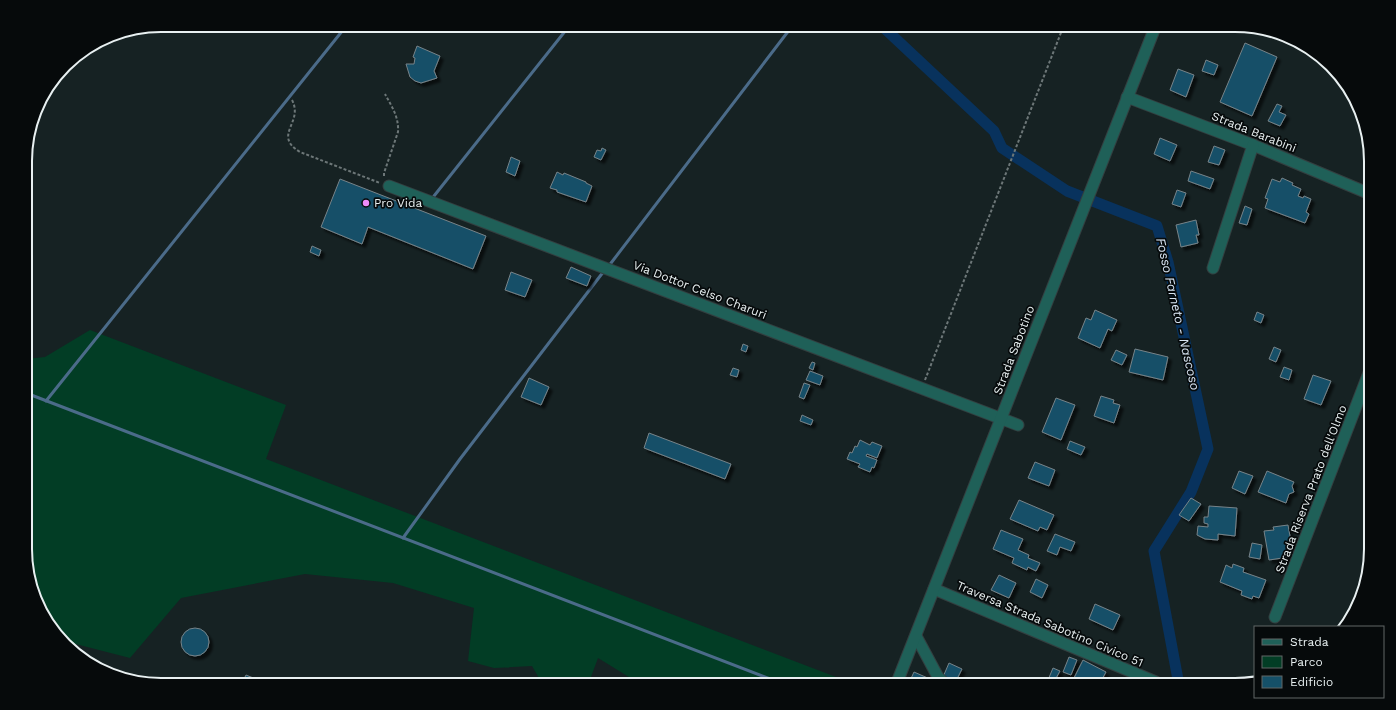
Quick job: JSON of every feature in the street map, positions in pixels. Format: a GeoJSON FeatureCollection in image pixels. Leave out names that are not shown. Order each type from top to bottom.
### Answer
{"type":"FeatureCollection","features":[{"type":"Feature","properties":{"kind":"street","name":"Strada Sabotino"},"geometry":{"type":"LineString","coordinates":[[899,678],[1153,32]]}},
{"type":"Feature","properties":{"kind":"street","name":"Strada Barabini"},"geometry":{"type":"LineString","coordinates":[[1127,97],[1253,145],[1364,191]]}},
{"type":"Feature","properties":{"kind":"street"},"geometry":{"type":"LineString","coordinates":[[1213,268],[1253,145]]}},
{"type":"Feature","properties":{"kind":"street","name":"Via Dottor Celso Charuri"},"geometry":{"type":"LineString","coordinates":[[389,186],[1018,425]]}},
{"type":"Feature","properties":{"kind":"street","name":"Strada Riserva Prato dell'Olmo"},"geometry":{"type":"LineString","coordinates":[[1275,617],[1364,386]]}},
{"type":"Feature","properties":{"kind":"street","name":"Traversa Strada Sabotino Civico 51"},"geometry":{"type":"LineString","coordinates":[[934,589],[1146,678]]}},
{"type":"Feature","properties":{"kind":"street"},"geometry":{"type":"LineString","coordinates":[[916,636],[939,678]]}},
{"type":"Feature","properties":{"kind":"path"},"geometry":{"type":"LineString","coordinates":[[922,388],[1061,32]]}},
{"type":"Feature","properties":{"kind":"path"},"geometry":{"type":"LineString","coordinates":[[386,94],[397,115],[398,125],[398,132],[384,173],[385,180],[389,186]]}},
{"type":"Feature","properties":{"kind":"path"},"geometry":{"type":"LineString","coordinates":[[292,100],[295,105],[296,114],[287,135],[288,142],[293,148],[389,186]]}},
{"type":"Feature","properties":{"kind":"green space"},"geometry":{"type":"Polygon","coordinates":[[[90,330],[286,405],[266,459],[839,678],[631,678],[598,658],[591,678],[539,678],[532,666],[494,668],[468,661],[474,608],[393,583],[305,574],[181,598],[130,658],[74,644],[59,627],[49,613],[36,582],[33,566],[32,358],[45,357],[90,330]]]}},
{"type":"Feature","properties":{"kind":"building"},"geometry":{"type":"Polygon","coordinates":[[[1245,43],[1277,57],[1252,116],[1220,102],[1245,43]]]}},
{"type":"Feature","properties":{"kind":"building"},"geometry":{"type":"Polygon","coordinates":[[[417,46],[440,56],[434,71],[437,78],[421,83],[410,77],[406,64],[414,64],[415,58],[413,57],[417,46]]]}},
{"type":"Feature","properties":{"kind":"building"},"geometry":{"type":"Polygon","coordinates":[[[1206,60],[1218,65],[1214,75],[1202,71],[1206,60]]]}},
{"type":"Feature","properties":{"kind":"building"},"geometry":{"type":"Polygon","coordinates":[[[1178,69],[1194,75],[1186,97],[1170,90],[1178,69]]]}},
{"type":"Feature","properties":{"kind":"building"},"geometry":{"type":"Polygon","coordinates":[[[1277,104],[1282,106],[1279,112],[1286,115],[1280,126],[1268,121],[1277,104]]]}},
{"type":"Feature","properties":{"kind":"building"},"geometry":{"type":"Polygon","coordinates":[[[1160,138],[1177,145],[1170,161],[1154,154],[1160,138]]]}},
{"type":"Feature","properties":{"kind":"building"},"geometry":{"type":"Polygon","coordinates":[[[1214,146],[1225,150],[1219,165],[1208,162],[1214,146]]]}},
{"type":"Feature","properties":{"kind":"building"},"geometry":{"type":"Polygon","coordinates":[[[602,148],[606,150],[601,160],[594,157],[597,150],[601,151],[602,148]]]}},
{"type":"Feature","properties":{"kind":"building"},"geometry":{"type":"Polygon","coordinates":[[[511,157],[520,161],[515,176],[506,172],[511,157]]]}},
{"type":"Feature","properties":{"kind":"building"},"geometry":{"type":"Polygon","coordinates":[[[1191,171],[1214,179],[1210,189],[1188,181],[1191,171]]]}},
{"type":"Feature","properties":{"kind":"building"},"geometry":{"type":"Polygon","coordinates":[[[557,172],[563,175],[564,173],[592,186],[586,202],[550,188],[557,172]]]}},
{"type":"Feature","properties":{"kind":"building"},"geometry":{"type":"Polygon","coordinates":[[[1282,178],[1301,189],[1298,196],[1303,198],[1304,196],[1311,199],[1306,212],[1309,214],[1305,223],[1265,208],[1268,199],[1265,198],[1272,179],[1280,182],[1282,178]]]}},
{"type":"Feature","properties":{"kind":"building","name":"Pro Vida"},"geometry":{"type":"Polygon","coordinates":[[[340,179],[486,236],[473,269],[368,227],[362,244],[321,227],[340,179]]]}},
{"type":"Feature","properties":{"kind":"building"},"geometry":{"type":"Polygon","coordinates":[[[1177,190],[1186,193],[1181,207],[1172,204],[1177,190]]]}},
{"type":"Feature","properties":{"kind":"building"},"geometry":{"type":"Polygon","coordinates":[[[1245,206],[1252,209],[1247,225],[1239,223],[1245,206]]]}},
{"type":"Feature","properties":{"kind":"building"},"geometry":{"type":"Polygon","coordinates":[[[1196,220],[1199,235],[1196,235],[1198,243],[1181,247],[1176,225],[1196,220]]]}},
{"type":"Feature","properties":{"kind":"building"},"geometry":{"type":"Polygon","coordinates":[[[312,246],[321,250],[319,256],[310,252],[312,246]]]}},
{"type":"Feature","properties":{"kind":"building"},"geometry":{"type":"Polygon","coordinates":[[[571,267],[591,276],[587,286],[566,278],[571,267]]]}},
{"type":"Feature","properties":{"kind":"building"},"geometry":{"type":"Polygon","coordinates":[[[511,272],[532,280],[525,297],[505,290],[511,272]]]}},
{"type":"Feature","properties":{"kind":"building"},"geometry":{"type":"Polygon","coordinates":[[[1095,310],[1117,320],[1112,331],[1108,329],[1100,348],[1078,338],[1086,318],[1091,320],[1095,310]]]}},
{"type":"Feature","properties":{"kind":"building"},"geometry":{"type":"Polygon","coordinates":[[[1257,312],[1264,315],[1261,323],[1254,320],[1257,312]]]}},
{"type":"Feature","properties":{"kind":"building"},"geometry":{"type":"Polygon","coordinates":[[[743,344],[748,346],[746,352],[741,350],[743,344]]]}},
{"type":"Feature","properties":{"kind":"building"},"geometry":{"type":"Polygon","coordinates":[[[1274,347],[1281,350],[1276,362],[1269,359],[1274,347]]]}},
{"type":"Feature","properties":{"kind":"building"},"geometry":{"type":"Polygon","coordinates":[[[1135,349],[1168,357],[1163,380],[1129,372],[1135,349]]]}},
{"type":"Feature","properties":{"kind":"building"},"geometry":{"type":"Polygon","coordinates":[[[1116,350],[1127,355],[1122,365],[1111,360],[1116,350]]]}},
{"type":"Feature","properties":{"kind":"building"},"geometry":{"type":"Polygon","coordinates":[[[812,362],[815,363],[813,370],[809,368],[812,362]]]}},
{"type":"Feature","properties":{"kind":"building"},"geometry":{"type":"Polygon","coordinates":[[[1284,367],[1292,370],[1289,380],[1280,377],[1284,367]]]}},
{"type":"Feature","properties":{"kind":"building"},"geometry":{"type":"Polygon","coordinates":[[[733,368],[739,370],[737,377],[730,375],[733,368]]]}},
{"type":"Feature","properties":{"kind":"building"},"geometry":{"type":"Polygon","coordinates":[[[810,371],[823,376],[820,385],[806,380],[810,371]]]}},
{"type":"Feature","properties":{"kind":"building"},"geometry":{"type":"Polygon","coordinates":[[[1313,375],[1331,381],[1321,405],[1304,399],[1313,375]]]}},
{"type":"Feature","properties":{"kind":"building"},"geometry":{"type":"Polygon","coordinates":[[[529,378],[549,387],[541,405],[521,397],[529,378]]]}},
{"type":"Feature","properties":{"kind":"building"},"geometry":{"type":"Polygon","coordinates":[[[804,383],[810,385],[804,399],[799,397],[804,383]]]}},
{"type":"Feature","properties":{"kind":"building"},"geometry":{"type":"Polygon","coordinates":[[[1101,396],[1114,400],[1113,403],[1120,405],[1114,423],[1094,416],[1101,396]]]}},
{"type":"Feature","properties":{"kind":"building"},"geometry":{"type":"Polygon","coordinates":[[[1056,398],[1075,405],[1061,440],[1042,432],[1056,398]]]}},
{"type":"Feature","properties":{"kind":"building"},"geometry":{"type":"Polygon","coordinates":[[[802,415],[813,420],[811,425],[800,421],[802,415]]]}},
{"type":"Feature","properties":{"kind":"building"},"geometry":{"type":"Polygon","coordinates":[[[649,433],[731,464],[725,479],[644,448],[649,433]]]}},
{"type":"Feature","properties":{"kind":"building"},"geometry":{"type":"Polygon","coordinates":[[[860,440],[870,445],[872,442],[882,446],[877,458],[867,454],[866,456],[877,460],[874,468],[872,467],[870,472],[858,467],[860,464],[847,459],[855,446],[857,447],[860,440]]]}},
{"type":"Feature","properties":{"kind":"building"},"geometry":{"type":"Polygon","coordinates":[[[1070,441],[1085,447],[1081,455],[1067,449],[1070,441]]]}},
{"type":"Feature","properties":{"kind":"building"},"geometry":{"type":"Polygon","coordinates":[[[1035,462],[1055,470],[1049,486],[1028,478],[1035,462]]]}},
{"type":"Feature","properties":{"kind":"building"},"geometry":{"type":"Polygon","coordinates":[[[1239,471],[1253,476],[1245,494],[1232,488],[1239,471]]]}},
{"type":"Feature","properties":{"kind":"building"},"geometry":{"type":"Polygon","coordinates":[[[1267,471],[1294,482],[1292,486],[1294,492],[1289,494],[1286,503],[1258,492],[1267,471]]]}},
{"type":"Feature","properties":{"kind":"building"},"geometry":{"type":"Polygon","coordinates":[[[1191,498],[1201,504],[1189,521],[1179,515],[1191,498]]]}},
{"type":"Feature","properties":{"kind":"building"},"geometry":{"type":"Polygon","coordinates":[[[1019,500],[1054,515],[1047,530],[1040,527],[1038,531],[1010,519],[1019,500]]]}},
{"type":"Feature","properties":{"kind":"building"},"geometry":{"type":"Polygon","coordinates":[[[1209,506],[1237,508],[1235,536],[1218,534],[1218,540],[1205,539],[1197,535],[1198,526],[1208,527],[1208,524],[1204,523],[1204,517],[1208,517],[1209,506]]]}},
{"type":"Feature","properties":{"kind":"building"},"geometry":{"type":"Polygon","coordinates":[[[1288,525],[1291,542],[1287,543],[1289,557],[1269,560],[1264,531],[1274,530],[1273,527],[1288,525]]]}},
{"type":"Feature","properties":{"kind":"building"},"geometry":{"type":"Polygon","coordinates":[[[1001,530],[1023,539],[1018,550],[1029,555],[1028,558],[1040,563],[1036,571],[1028,567],[1027,570],[1012,563],[1014,558],[993,549],[1001,530]]]}},
{"type":"Feature","properties":{"kind":"building"},"geometry":{"type":"Polygon","coordinates":[[[1055,534],[1075,542],[1071,551],[1060,547],[1057,555],[1047,551],[1055,534]]]}},
{"type":"Feature","properties":{"kind":"building"},"geometry":{"type":"Polygon","coordinates":[[[1252,543],[1262,545],[1260,559],[1249,557],[1252,543]]]}},
{"type":"Feature","properties":{"kind":"building"},"geometry":{"type":"Polygon","coordinates":[[[1233,564],[1244,568],[1243,572],[1266,580],[1259,598],[1253,596],[1252,599],[1241,595],[1242,591],[1220,582],[1226,565],[1232,568],[1233,564]]]}},
{"type":"Feature","properties":{"kind":"building"},"geometry":{"type":"Polygon","coordinates":[[[999,575],[1016,583],[1009,598],[991,590],[999,575]]]}},
{"type":"Feature","properties":{"kind":"building"},"geometry":{"type":"Polygon","coordinates":[[[1036,579],[1048,585],[1042,598],[1030,592],[1036,579]]]}},
{"type":"Feature","properties":{"kind":"building"},"geometry":{"type":"Polygon","coordinates":[[[1095,604],[1120,615],[1113,630],[1089,619],[1095,604]]]}},
{"type":"Feature","properties":{"kind":"building"},"geometry":{"type":"Polygon","coordinates":[[[195,628],[201,629],[205,632],[208,636],[208,648],[205,652],[201,655],[195,656],[189,655],[185,652],[182,648],[181,642],[182,636],[185,632],[189,629],[195,628]]]}},
{"type":"Feature","properties":{"kind":"building"},"geometry":{"type":"Polygon","coordinates":[[[1069,657],[1077,660],[1071,675],[1063,672],[1069,657]]]}},
{"type":"Feature","properties":{"kind":"building"},"geometry":{"type":"Polygon","coordinates":[[[1083,660],[1106,672],[1103,678],[1074,678],[1083,660]]]}},
{"type":"Feature","properties":{"kind":"building"},"geometry":{"type":"Polygon","coordinates":[[[949,663],[962,669],[958,678],[943,677],[949,663]]]}},
{"type":"Feature","properties":{"kind":"building"},"geometry":{"type":"Polygon","coordinates":[[[1053,668],[1060,671],[1056,678],[1049,678],[1053,668]]]}},
{"type":"Feature","properties":{"kind":"building"},"geometry":{"type":"Polygon","coordinates":[[[914,672],[928,678],[911,678],[914,672]]]}},
{"type":"Feature","properties":{"kind":"building"},"geometry":{"type":"Polygon","coordinates":[[[246,675],[253,678],[244,678],[246,675]]]}},
{"type":"Feature","properties":{"kind":"waterway"},"geometry":{"type":"LineString","coordinates":[[46,401],[341,32]]}},
{"type":"Feature","properties":{"kind":"waterway"},"geometry":{"type":"LineString","coordinates":[[434,196],[564,32]]}},
{"type":"Feature","properties":{"kind":"waterway"},"geometry":{"type":"LineString","coordinates":[[608,267],[788,32]]}},
{"type":"Feature","properties":{"kind":"waterway","name":"Fosso Farneto - Nascoso"},"geometry":{"type":"LineString","coordinates":[[888,32],[994,131],[1002,148],[1067,191],[1157,226],[1168,262],[1208,449],[1191,492],[1154,551],[1178,678]]}},
{"type":"Feature","properties":{"kind":"waterway"},"geometry":{"type":"LineString","coordinates":[[403,538],[460,459],[604,271]]}},
{"type":"Feature","properties":{"kind":"waterway"},"geometry":{"type":"LineString","coordinates":[[32,395],[768,678]]}},
{"type":"Feature","properties":{"kind":"place","name":"Pro Vida"},"geometry":{"type":"Point","coordinates":[366,203]}}]}
